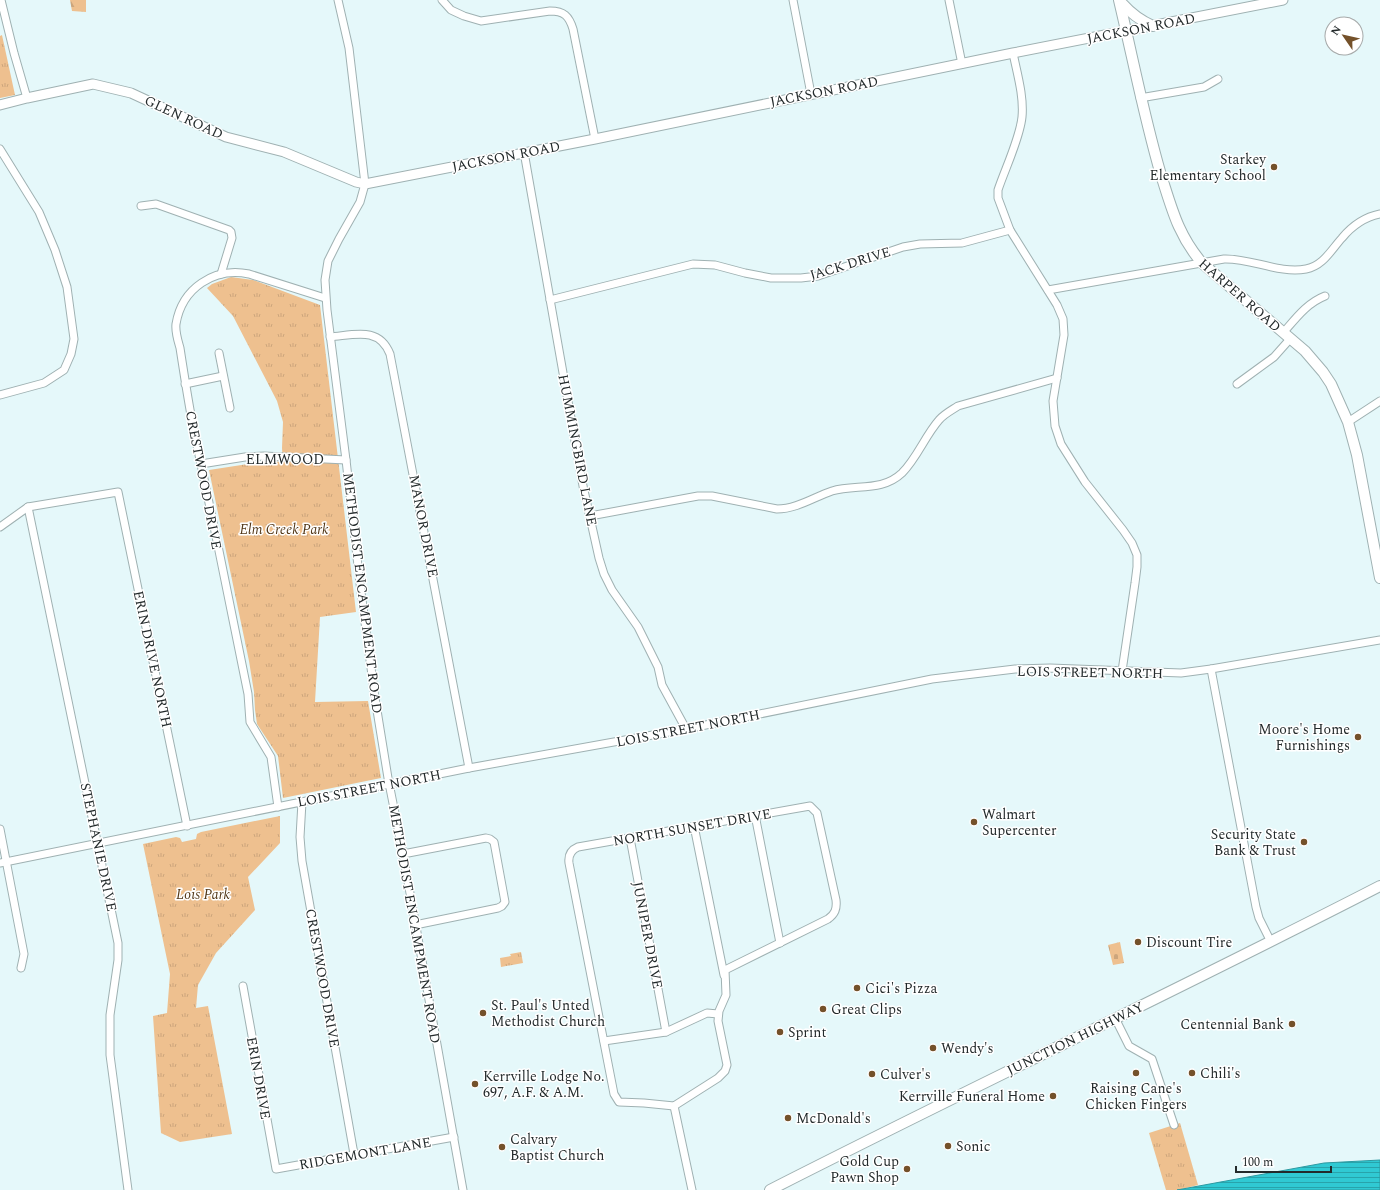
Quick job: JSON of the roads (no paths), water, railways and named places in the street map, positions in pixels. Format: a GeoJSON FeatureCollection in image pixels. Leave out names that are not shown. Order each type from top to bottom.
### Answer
{"type":"FeatureCollection","features":[{"type":"Feature","properties":{"kind":"main road"},"geometry":{"type":"LineString","coordinates":[[1119,0],[1129,12],[1141,21],[1153,26]]}},
{"type":"Feature","properties":{"kind":"main road","name":"HARPER ROAD"},"geometry":{"type":"LineString","coordinates":[[1119,0],[1150,138],[1176,221],[1184,239],[1202,263],[1305,351],[1327,378],[1338,396],[1348,422],[1357,455],[1380,578]]}},
{"type":"Feature","properties":{"kind":"main road","name":"JUNCTION HIGHWAY"},"geometry":{"type":"LineString","coordinates":[[770,1190],[1271,942],[1380,886]]}},
{"type":"Feature","properties":{"kind":"street"},"geometry":{"type":"LineString","coordinates":[[1,0],[27,98]]}},
{"type":"Feature","properties":{"kind":"street","name":"METHODIST ENCAMPMENT ROAD"},"geometry":{"type":"LineString","coordinates":[[338,0],[349,48],[365,184],[360,202],[328,261],[325,280],[325,298],[375,698],[389,785],[403,854],[463,1190]]}},
{"type":"Feature","properties":{"kind":"street"},"geometry":{"type":"LineString","coordinates":[[442,0],[451,10],[464,16],[481,20],[550,11],[559,11],[566,15],[571,21],[573,29],[595,139]]}},
{"type":"Feature","properties":{"kind":"street"},"geometry":{"type":"LineString","coordinates":[[793,0],[811,94]]}},
{"type":"Feature","properties":{"kind":"street"},"geometry":{"type":"LineString","coordinates":[[949,0],[962,64]]}},
{"type":"Feature","properties":{"kind":"street","name":"JACKSON ROAD"},"geometry":{"type":"LineString","coordinates":[[365,184],[1282,0]]}},
{"type":"Feature","properties":{"kind":"street"},"geometry":{"type":"LineString","coordinates":[[1013,53],[1022,100],[1022,116],[998,190],[998,198],[1010,230],[1048,290],[1064,319],[1064,335],[1053,401],[1055,426],[1061,444],[1085,482],[1132,543],[1137,555],[1136,583],[1122,671]]}},
{"type":"Feature","properties":{"kind":"street"},"geometry":{"type":"LineString","coordinates":[[1140,98],[1204,87],[1218,79]]}},
{"type":"Feature","properties":{"kind":"street","name":"GLEN ROAD"},"geometry":{"type":"LineString","coordinates":[[0,105],[93,84],[132,93],[226,137],[284,152],[356,182],[365,184]]}},
{"type":"Feature","properties":{"kind":"street"},"geometry":{"type":"LineString","coordinates":[[0,149],[39,212],[55,250],[67,287],[74,339],[71,354],[64,370],[44,383],[0,395]]}},
{"type":"Feature","properties":{"kind":"street","name":"HUMMINGBIRD LANE"},"geometry":{"type":"LineString","coordinates":[[524,152],[583,486],[599,558],[604,574],[612,590],[638,628],[658,667],[662,685],[686,730]]}},
{"type":"Feature","properties":{"kind":"street"},"geometry":{"type":"LineString","coordinates":[[141,206],[156,204],[229,230],[232,238],[221,274]]}},
{"type":"Feature","properties":{"kind":"street"},"geometry":{"type":"LineString","coordinates":[[1048,290],[1229,259],[1244,260],[1290,269],[1306,269],[1313,267],[1326,258],[1353,227],[1366,218],[1380,214]]}},
{"type":"Feature","properties":{"kind":"street","name":"JACK DRIVE"},"geometry":{"type":"LineString","coordinates":[[550,300],[692,264],[715,265],[745,274],[771,278],[801,278],[818,276],[903,247],[920,244],[962,243],[1010,230]]}},
{"type":"Feature","properties":{"kind":"street","name":"CRESTWOOD DRIVE"},"geometry":{"type":"LineString","coordinates":[[278,807],[270,757],[250,722],[248,694],[185,384],[176,326],[185,300],[194,288],[221,274],[230,272],[249,274],[325,298]]}},
{"type":"Feature","properties":{"kind":"street"},"geometry":{"type":"LineString","coordinates":[[1237,384],[1274,357],[1306,307],[1325,296]]}},
{"type":"Feature","properties":{"kind":"street","name":"MANOR DRIVE"},"geometry":{"type":"LineString","coordinates":[[330,337],[368,334],[378,337],[386,344],[390,354],[469,768]]}},
{"type":"Feature","properties":{"kind":"street"},"geometry":{"type":"LineString","coordinates":[[219,353],[230,408]]}},
{"type":"Feature","properties":{"kind":"street"},"geometry":{"type":"LineString","coordinates":[[185,384],[223,376]]}},
{"type":"Feature","properties":{"kind":"street"},"geometry":{"type":"LineString","coordinates":[[590,516],[698,496],[712,496],[777,509],[785,509],[792,508],[838,490],[882,485],[896,479],[907,468],[939,420],[958,406],[1057,378]]}},
{"type":"Feature","properties":{"kind":"street"},"geometry":{"type":"LineString","coordinates":[[1348,422],[1380,401]]}},
{"type":"Feature","properties":{"kind":"street","name":"ELMWOOD"},"geometry":{"type":"LineString","coordinates":[[201,464],[245,457],[264,456],[346,460]]}},
{"type":"Feature","properties":{"kind":"street","name":"ERIN DRIVE NORTH"},"geometry":{"type":"LineString","coordinates":[[28,508],[118,492],[187,826]]}},
{"type":"Feature","properties":{"kind":"street"},"geometry":{"type":"LineString","coordinates":[[0,527],[28,508]]}},
{"type":"Feature","properties":{"kind":"street","name":"STEPHANIE DRIVE"},"geometry":{"type":"LineString","coordinates":[[28,508],[118,943],[118,960],[110,1015],[110,1055],[128,1190]]}},
{"type":"Feature","properties":{"kind":"street","name":"LOIS STREET NORTH"},"geometry":{"type":"LineString","coordinates":[[3,863],[469,768],[686,730],[932,679],[1015,669],[1050,668],[1181,673],[1380,640]]}},
{"type":"Feature","properties":{"kind":"street"},"geometry":{"type":"LineString","coordinates":[[1211,669],[1256,907],[1259,918],[1271,942]]}},
{"type":"Feature","properties":{"kind":"street","name":"CRESTWOOD DRIVE"},"geometry":{"type":"LineString","coordinates":[[302,802],[300,837],[302,861],[354,1154]]}},
{"type":"Feature","properties":{"kind":"street","name":"NORTH SUNSET DRIVE"},"geometry":{"type":"LineString","coordinates":[[604,1041],[569,863],[569,856],[574,848],[810,806],[817,813],[836,900],[836,909],[828,919],[780,943]]}},
{"type":"Feature","properties":{"kind":"street"},"geometry":{"type":"LineString","coordinates":[[724,977],[725,970],[780,943],[755,815]]}},
{"type":"Feature","properties":{"kind":"street"},"geometry":{"type":"LineString","coordinates":[[694,826],[724,977],[726,995],[718,1014],[718,1021],[727,1061],[725,1071],[718,1078],[674,1106],[618,1102],[614,1094],[604,1041],[666,1032],[707,1013],[718,1014]]}},
{"type":"Feature","properties":{"kind":"street"},"geometry":{"type":"LineString","coordinates":[[0,829],[3,863],[24,954],[21,968]]}},
{"type":"Feature","properties":{"kind":"street"},"geometry":{"type":"LineString","coordinates":[[403,854],[486,838],[490,839],[494,842],[505,902],[498,908],[415,924]]}},
{"type":"Feature","properties":{"kind":"street","name":"JUNIPER DRIVE"},"geometry":{"type":"LineString","coordinates":[[630,838],[666,1032]]}},
{"type":"Feature","properties":{"kind":"street","name":"ERIN DRIVE"},"geometry":{"type":"LineString","coordinates":[[243,986],[276,1169]]}},
{"type":"Feature","properties":{"kind":"street"},"geometry":{"type":"LineString","coordinates":[[1115,1018],[1129,1046],[1152,1059],[1174,1125]]}},
{"type":"Feature","properties":{"kind":"street"},"geometry":{"type":"LineString","coordinates":[[674,1106],[692,1190]]}},
{"type":"Feature","properties":{"kind":"street","name":"RIDGEMONT LANE"},"geometry":{"type":"LineString","coordinates":[[276,1169],[454,1137]]}},
{"type":"Feature","properties":{"kind":"water"},"geometry":{"type":"Polygon","coordinates":[[[1380,1160],[1380,1190],[1177,1190],[1324,1163],[1380,1160]]]}},
{"type":"Feature","properties":{"kind":"place","name":"Starkey Elementary School"},"geometry":{"type":"Point","coordinates":[1274,167]}},
{"type":"Feature","properties":{"kind":"place","name":"Moore's Home Furnishings"},"geometry":{"type":"Point","coordinates":[1358,737]}},
{"type":"Feature","properties":{"kind":"place","name":"Walmart Supercenter"},"geometry":{"type":"Point","coordinates":[974,822]}},
{"type":"Feature","properties":{"kind":"place","name":"Security State Bank & Trust"},"geometry":{"type":"Point","coordinates":[1304,842]}},
{"type":"Feature","properties":{"kind":"place","name":"Discount Tire"},"geometry":{"type":"Point","coordinates":[1138,942]}},
{"type":"Feature","properties":{"kind":"place","name":"Cici's Pizza"},"geometry":{"type":"Point","coordinates":[857,988]}},
{"type":"Feature","properties":{"kind":"place","name":"Great Clips"},"geometry":{"type":"Point","coordinates":[823,1009]}},
{"type":"Feature","properties":{"kind":"place","name":"St. Paul's Unted Methodist Church"},"geometry":{"type":"Point","coordinates":[483,1013]}},
{"type":"Feature","properties":{"kind":"place","name":"Centennial Bank"},"geometry":{"type":"Point","coordinates":[1292,1024]}},
{"type":"Feature","properties":{"kind":"place","name":"Sprint"},"geometry":{"type":"Point","coordinates":[780,1032]}},
{"type":"Feature","properties":{"kind":"place","name":"Wendy's"},"geometry":{"type":"Point","coordinates":[933,1048]}},
{"type":"Feature","properties":{"kind":"place","name":"Raising Cane's Chicken Fingers"},"geometry":{"type":"Point","coordinates":[1136,1073]}},
{"type":"Feature","properties":{"kind":"place","name":"Chili's"},"geometry":{"type":"Point","coordinates":[1192,1073]}},
{"type":"Feature","properties":{"kind":"place","name":"Culver's"},"geometry":{"type":"Point","coordinates":[872,1074]}},
{"type":"Feature","properties":{"kind":"place","name":"Kerrville Lodge No. 697, A.F. & A.M."},"geometry":{"type":"Point","coordinates":[475,1084]}},
{"type":"Feature","properties":{"kind":"place","name":"Kerrville Funeral Home"},"geometry":{"type":"Point","coordinates":[1053,1096]}},
{"type":"Feature","properties":{"kind":"place","name":"McDonald's"},"geometry":{"type":"Point","coordinates":[788,1118]}},
{"type":"Feature","properties":{"kind":"place","name":"Sonic"},"geometry":{"type":"Point","coordinates":[948,1146]}},
{"type":"Feature","properties":{"kind":"place","name":"Calvary Baptist Church"},"geometry":{"type":"Point","coordinates":[502,1147]}},
{"type":"Feature","properties":{"kind":"place","name":"Gold Cup Pawn Shop"},"geometry":{"type":"Point","coordinates":[907,1169]}},
{"type":"Feature","properties":{"kind":"park label","name":"Elm Creek Park"},"geometry":{"type":"Point","coordinates":[284,529]}},
{"type":"Feature","properties":{"kind":"park label","name":"Lois Park"},"geometry":{"type":"Point","coordinates":[203,894]}}]}
